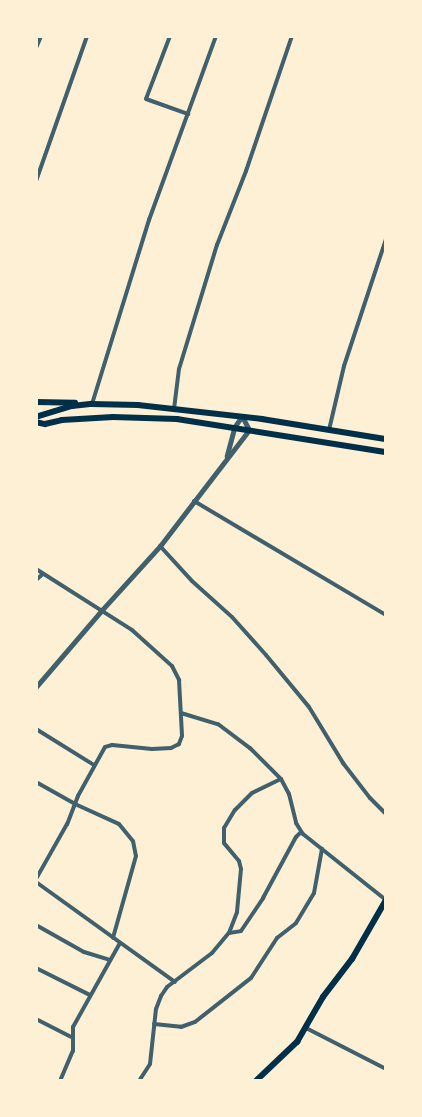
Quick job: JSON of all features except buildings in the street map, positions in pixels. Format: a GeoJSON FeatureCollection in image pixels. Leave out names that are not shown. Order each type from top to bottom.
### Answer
{"type":"FeatureCollection","features":[{"type":"Feature","properties":{"kind":"main road"},"geometry":{"type":"LineString","coordinates":[[36,402],[138,405],[242,417],[386,439]]}},
{"type":"Feature","properties":{"kind":"main road"},"geometry":{"type":"LineString","coordinates":[[36,417],[72,406],[92,404]]}},
{"type":"Feature","properties":{"kind":"main road"},"geometry":{"type":"LineString","coordinates":[[36,422],[44,424],[62,420],[147,417],[234,427],[386,452]]}},
{"type":"Feature","properties":{"kind":"main road"},"geometry":{"type":"LineString","coordinates":[[256,1081],[297,1042],[324,997],[352,959],[386,900]]}},
{"type":"Feature","properties":{"kind":"street"},"geometry":{"type":"LineString","coordinates":[[36,48],[41,36]]}},
{"type":"Feature","properties":{"kind":"street"},"geometry":{"type":"LineString","coordinates":[[36,181],[87,36]]}},
{"type":"Feature","properties":{"kind":"street"},"geometry":{"type":"LineString","coordinates":[[170,36],[146,99],[188,114]]}},
{"type":"Feature","properties":{"kind":"street"},"geometry":{"type":"LineString","coordinates":[[92,404],[149,220],[216,36]]}},
{"type":"Feature","properties":{"kind":"street"},"geometry":{"type":"LineString","coordinates":[[174,409],[179,369],[217,245],[246,171],[292,36]]}},
{"type":"Feature","properties":{"kind":"street"},"geometry":{"type":"LineString","coordinates":[[329,430],[344,366],[386,239]]}},
{"type":"Feature","properties":{"kind":"street"},"geometry":{"type":"LineString","coordinates":[[37,684],[160,546],[249,430],[242,417],[234,427],[228,456]]}},
{"type":"Feature","properties":{"kind":"street"},"geometry":{"type":"LineString","coordinates":[[36,428],[44,424]]}},
{"type":"Feature","properties":{"kind":"street"},"geometry":{"type":"LineString","coordinates":[[194,501],[385,615]]}},
{"type":"Feature","properties":{"kind":"street"},"geometry":{"type":"LineString","coordinates":[[160,546],[192,581],[232,617],[285,677],[309,706],[343,762],[370,798],[386,814]]}},
{"type":"Feature","properties":{"kind":"street"},"geometry":{"type":"LineString","coordinates":[[36,569],[132,630],[176,670],[179,680],[182,736],[175,746],[152,749],[108,745],[102,750],[67,824],[36,880],[120,944],[175,982]]}},
{"type":"Feature","properties":{"kind":"street"},"geometry":{"type":"LineString","coordinates":[[36,580],[44,574]]}},
{"type":"Feature","properties":{"kind":"street"},"geometry":{"type":"LineString","coordinates":[[181,713],[218,724],[250,748],[282,779],[289,794],[296,824],[301,832],[386,900]]}},
{"type":"Feature","properties":{"kind":"street"},"geometry":{"type":"LineString","coordinates":[[36,728],[94,765]]}},
{"type":"Feature","properties":{"kind":"street"},"geometry":{"type":"LineString","coordinates":[[139,1081],[150,1064],[154,1024],[161,996],[175,982],[212,954],[229,933],[238,907],[241,869],[238,860],[224,843],[222,832],[235,810],[252,793],[282,779]]}},
{"type":"Feature","properties":{"kind":"street"},"geometry":{"type":"LineString","coordinates":[[36,782],[75,804],[119,824],[134,841],[136,856],[113,938]]}},
{"type":"Feature","properties":{"kind":"street"},"geometry":{"type":"LineString","coordinates":[[229,933],[241,931],[301,832]]}},
{"type":"Feature","properties":{"kind":"street"},"geometry":{"type":"LineString","coordinates":[[154,1024],[181,1027],[195,1022],[251,978],[277,938],[296,923],[314,893],[322,849]]}},
{"type":"Feature","properties":{"kind":"street"},"geometry":{"type":"LineString","coordinates":[[36,925],[84,952],[110,960]]}},
{"type":"Feature","properties":{"kind":"street"},"geometry":{"type":"LineString","coordinates":[[60,1081],[73,1051],[71,1037],[73,1027],[120,944]]}},
{"type":"Feature","properties":{"kind":"street"},"geometry":{"type":"LineString","coordinates":[[36,968],[90,995]]}},
{"type":"Feature","properties":{"kind":"street"},"geometry":{"type":"LineString","coordinates":[[36,1019],[71,1037]]}},
{"type":"Feature","properties":{"kind":"street"},"geometry":{"type":"LineString","coordinates":[[306,1028],[386,1069]]}}]}
